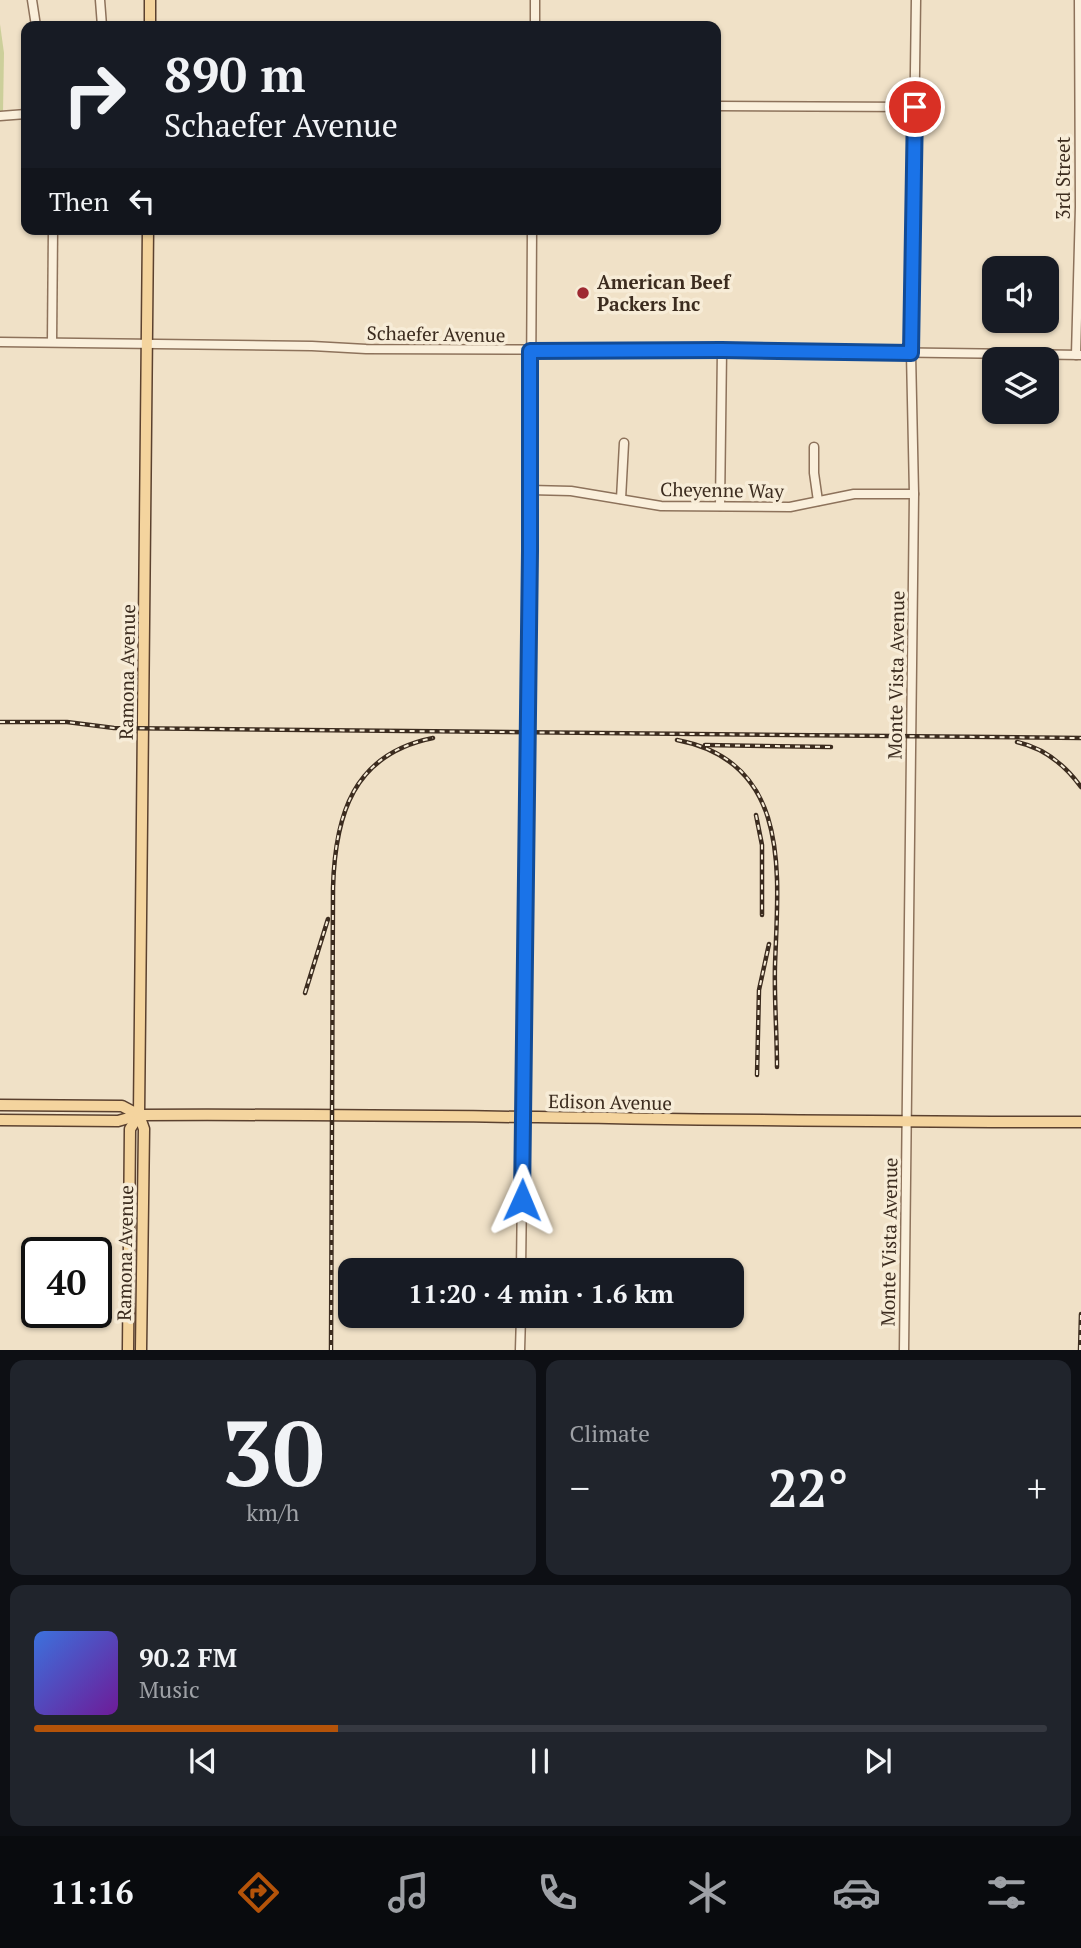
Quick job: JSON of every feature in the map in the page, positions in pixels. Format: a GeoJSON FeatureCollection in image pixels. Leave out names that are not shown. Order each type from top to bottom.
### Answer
{"type":"FeatureCollection","features":[{"type":"Feature","properties":{"kind":"main road"},"geometry":{"type":"LineString","coordinates":[[150,0],[150,21]]}},
{"type":"Feature","properties":{"kind":"main road","name":"Ramona Avenue"},"geometry":{"type":"LineString","coordinates":[[141,1349],[144,1129],[139,1115],[148,235]]}},
{"type":"Feature","properties":{"kind":"main road","name":"Edison Avenue"},"geometry":{"type":"LineString","coordinates":[[0,1105],[122,1106],[139,1115]]}},
{"type":"Feature","properties":{"kind":"main road"},"geometry":{"type":"LineString","coordinates":[[0,1112],[8,1111],[13,1105]]}},
{"type":"Feature","properties":{"kind":"main road","name":"Edison Avenue"},"geometry":{"type":"LineString","coordinates":[[0,1120],[118,1121],[139,1115],[333,1114],[1081,1122]]}},
{"type":"Feature","properties":{"kind":"main road","name":"Ramona Avenue"},"geometry":{"type":"LineString","coordinates":[[128,1349],[130,1129],[139,1115]]}},
{"type":"Feature","properties":{"kind":"street"},"geometry":{"type":"LineString","coordinates":[[32,0],[35,21]]}},
{"type":"Feature","properties":{"kind":"street"},"geometry":{"type":"LineString","coordinates":[[100,0],[102,21]]}},
{"type":"Feature","properties":{"kind":"street"},"geometry":{"type":"LineString","coordinates":[[535,0],[535,21]]}},
{"type":"Feature","properties":{"kind":"street","name":"Monte Vista Avenue"},"geometry":{"type":"LineString","coordinates":[[904,1349],[914,494],[911,353],[916,0]]}},
{"type":"Feature","properties":{"kind":"street","name":"3rd Street"},"geometry":{"type":"LineString","coordinates":[[1079,0],[1079,355]]}},
{"type":"Feature","properties":{"kind":"street"},"geometry":{"type":"LineString","coordinates":[[721,106],[915,107]]}},
{"type":"Feature","properties":{"kind":"street"},"geometry":{"type":"LineString","coordinates":[[0,116],[21,114]]}},
{"type":"Feature","properties":{"kind":"street"},"geometry":{"type":"LineString","coordinates":[[52,235],[52,342]]}},
{"type":"Feature","properties":{"kind":"street"},"geometry":{"type":"LineString","coordinates":[[522,1258],[532,235]]}},
{"type":"Feature","properties":{"kind":"street","name":"Schaefer Avenue"},"geometry":{"type":"LineString","coordinates":[[0,342],[530,351],[722,350],[1079,355]]}},
{"type":"Feature","properties":{"kind":"street"},"geometry":{"type":"LineString","coordinates":[[720,506],[722,350]]}},
{"type":"Feature","properties":{"kind":"street"},"geometry":{"type":"LineString","coordinates":[[621,499],[624,443]]}},
{"type":"Feature","properties":{"kind":"street"},"geometry":{"type":"LineString","coordinates":[[814,447],[818,501]]}},
{"type":"Feature","properties":{"kind":"street","name":"Cheyenne Way"},"geometry":{"type":"LineString","coordinates":[[530,490],[571,491],[661,506],[790,507],[854,494],[914,494]]}},
{"type":"Feature","properties":{"kind":"street"},"geometry":{"type":"LineString","coordinates":[[520,1349],[521,1328]]}},
{"type":"Feature","properties":{"kind":"green space"},"geometry":{"type":"Polygon","coordinates":[[[0,24],[4,53],[3,113],[0,113],[0,24]]]}},
{"type":"Feature","properties":{"kind":"railway"},"geometry":{"type":"LineString","coordinates":[[0,722],[67,722],[114,728],[1081,738]]}},
{"type":"Feature","properties":{"kind":"railway"},"geometry":{"type":"LineString","coordinates":[[331,1350],[333,888],[338,836],[344,813],[367,773],[384,758],[406,746],[433,738]]}},
{"type":"Feature","properties":{"kind":"railway"},"geometry":{"type":"LineString","coordinates":[[677,740],[715,752],[742,772],[760,797],[771,827],[777,895],[777,1067]]}},
{"type":"Feature","properties":{"kind":"railway"},"geometry":{"type":"LineString","coordinates":[[1017,742],[1036,748],[1053,758],[1081,787]]}},
{"type":"Feature","properties":{"kind":"railway"},"geometry":{"type":"LineString","coordinates":[[705,745],[831,747]]}},
{"type":"Feature","properties":{"kind":"railway"},"geometry":{"type":"LineString","coordinates":[[756,815],[762,845],[762,915]]}},
{"type":"Feature","properties":{"kind":"railway"},"geometry":{"type":"LineString","coordinates":[[305,993],[328,919]]}},
{"type":"Feature","properties":{"kind":"railway"},"geometry":{"type":"LineString","coordinates":[[757,1075],[759,990],[769,944]]}},
{"type":"Feature","properties":{"kind":"railway"},"geometry":{"type":"LineString","coordinates":[[1080,1350],[1081,1314]]}},
{"type":"Feature","properties":{"kind":"place","name":"American Beef Packers Inc"},"geometry":{"type":"Point","coordinates":[583,293]}},
{"type":"Feature","properties":{"kind":"route"},"geometry":{"type":"LineString","coordinates":[[522,1200],[530,351],[911,353],[915,107]]}}]}
